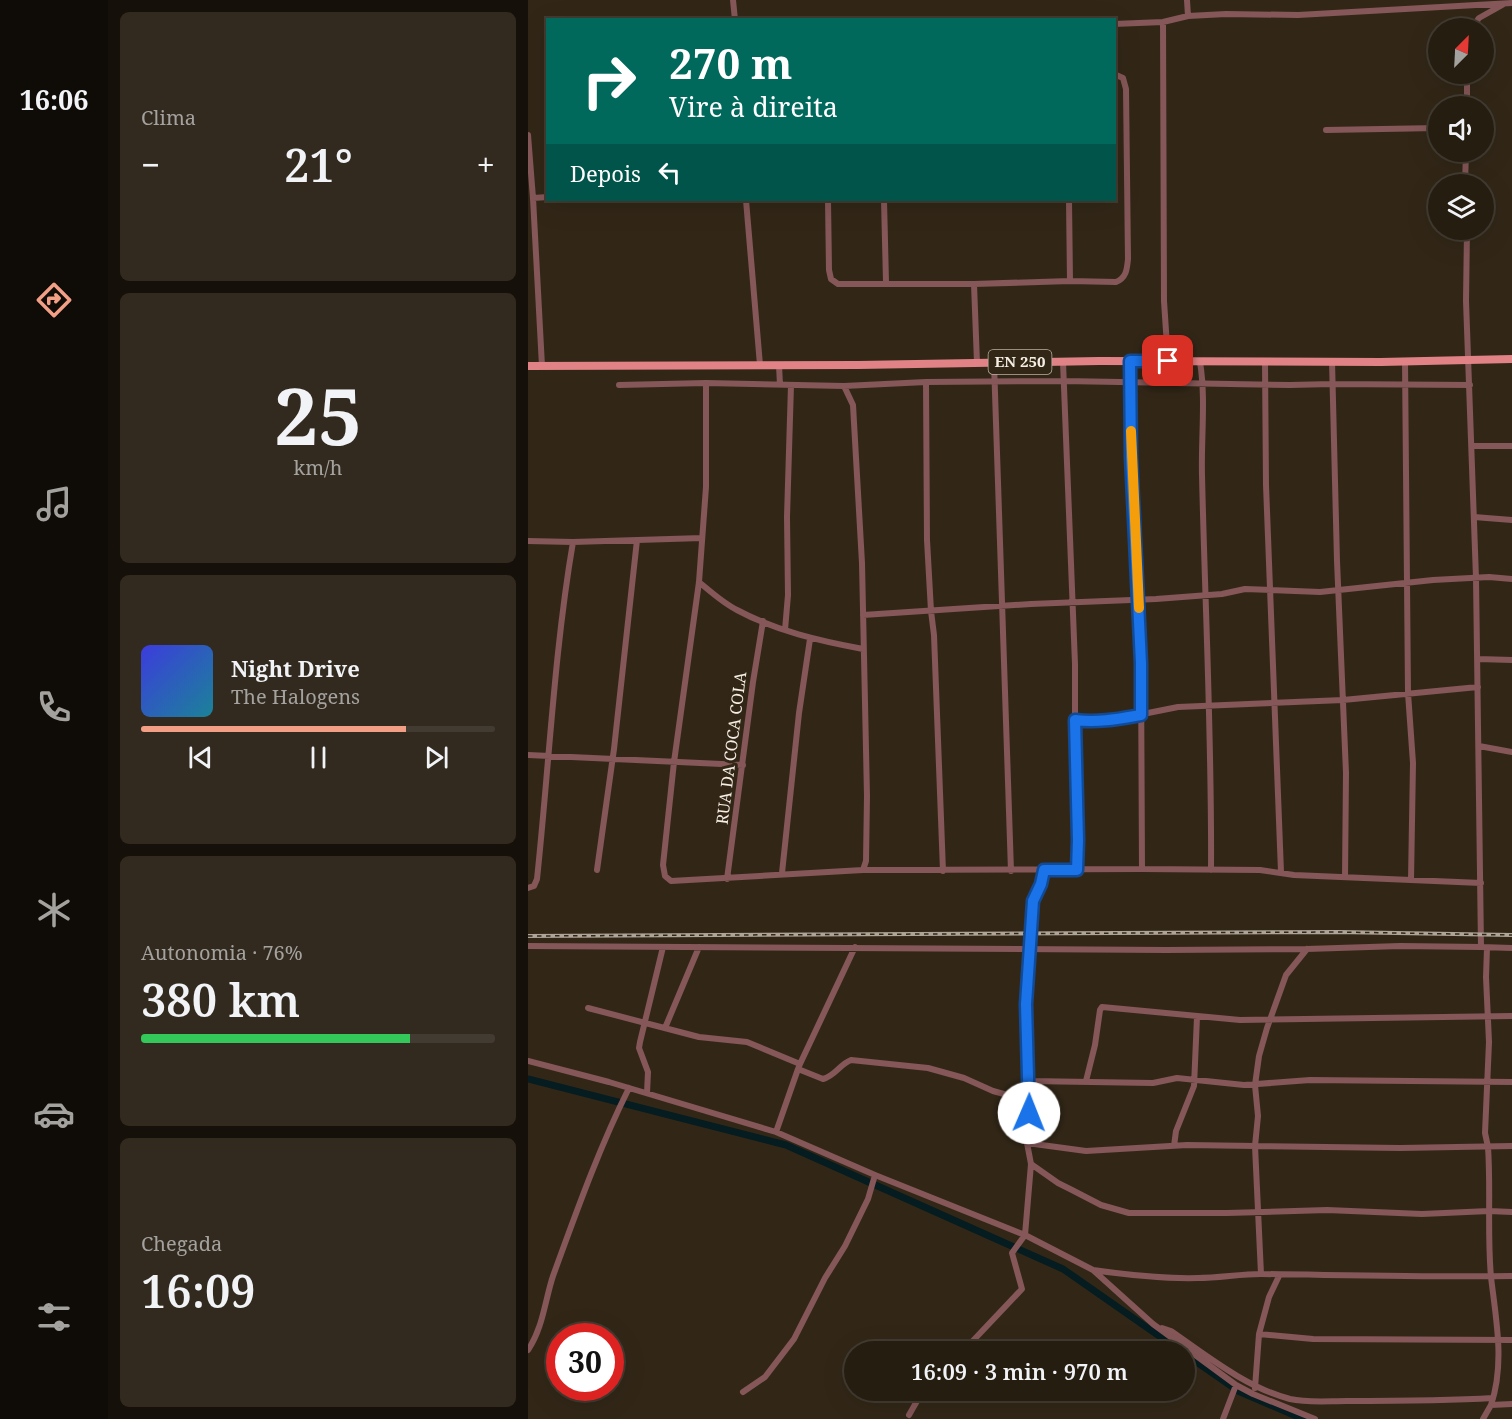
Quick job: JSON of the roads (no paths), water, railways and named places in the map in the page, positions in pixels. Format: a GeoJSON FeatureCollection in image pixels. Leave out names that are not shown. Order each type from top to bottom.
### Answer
{"type":"FeatureCollection","features":[{"type":"Feature","properties":{"kind":"main road","name":"EN 250"},"geometry":{"type":"LineString","coordinates":[[528,366],[1130,361],[1265,363],[1512,359]]}},
{"type":"Feature","properties":{"kind":"street"},"geometry":{"type":"LineString","coordinates":[[733,0],[735,18]]}},
{"type":"Feature","properties":{"kind":"street"},"geometry":{"type":"LineString","coordinates":[[1187,0],[1188,16]]}},
{"type":"Feature","properties":{"kind":"street"},"geometry":{"type":"LineString","coordinates":[[1116,24],[1163,22],[1188,16],[1298,15],[1509,3]]}},
{"type":"Feature","properties":{"kind":"street"},"geometry":{"type":"LineString","coordinates":[[1479,18],[1509,3]]}},
{"type":"Feature","properties":{"kind":"street"},"geometry":{"type":"LineString","coordinates":[[1163,22],[1164,301],[1168,361]]}},
{"type":"Feature","properties":{"kind":"street"},"geometry":{"type":"LineString","coordinates":[[828,201],[829,270],[834,282],[843,284],[886,282],[974,284],[1116,282],[1123,278],[1127,270],[1126,89],[1123,78],[1116,75]]}},
{"type":"Feature","properties":{"kind":"street"},"geometry":{"type":"LineString","coordinates":[[1326,130],[1428,128]]}},
{"type":"Feature","properties":{"kind":"street"},"geometry":{"type":"LineString","coordinates":[[528,135],[533,198],[532,247],[536,259],[542,366]]}},
{"type":"Feature","properties":{"kind":"street"},"geometry":{"type":"LineString","coordinates":[[533,198],[546,197]]}},
{"type":"Feature","properties":{"kind":"street"},"geometry":{"type":"LineString","coordinates":[[746,201],[760,365]]}},
{"type":"Feature","properties":{"kind":"street"},"geometry":{"type":"LineString","coordinates":[[884,201],[886,282]]}},
{"type":"Feature","properties":{"kind":"street"},"geometry":{"type":"LineString","coordinates":[[1069,201],[1070,281]]}},
{"type":"Feature","properties":{"kind":"street"},"geometry":{"type":"LineString","coordinates":[[1467,240],[1466,301],[1470,360],[1476,578],[1481,884],[1489,1042],[1485,1132],[1488,1147],[1491,1276],[1498,1340],[1497,1376],[1492,1402],[1483,1419]]}},
{"type":"Feature","properties":{"kind":"street"},"geometry":{"type":"LineString","coordinates":[[528,260],[536,259]]}},
{"type":"Feature","properties":{"kind":"street"},"geometry":{"type":"LineString","coordinates":[[974,284],[978,363]]}},
{"type":"Feature","properties":{"kind":"street"},"geometry":{"type":"LineString","coordinates":[[1130,361],[1131,445],[1141,663],[1142,869]]}},
{"type":"Feature","properties":{"kind":"street"},"geometry":{"type":"LineString","coordinates":[[1405,361],[1408,693],[1413,763],[1411,880]]}},
{"type":"Feature","properties":{"kind":"street"},"geometry":{"type":"LineString","coordinates":[[1063,362],[1072,602],[1077,870]]}},
{"type":"Feature","properties":{"kind":"street"},"geometry":{"type":"LineString","coordinates":[[1200,362],[1203,383],[1202,475],[1211,870]]}},
{"type":"Feature","properties":{"kind":"street"},"geometry":{"type":"LineString","coordinates":[[1332,362],[1346,773],[1345,877]]}},
{"type":"Feature","properties":{"kind":"street"},"geometry":{"type":"LineString","coordinates":[[994,363],[1011,871]]}},
{"type":"Feature","properties":{"kind":"street"},"geometry":{"type":"LineString","coordinates":[[1265,363],[1266,485],[1281,872]]}},
{"type":"Feature","properties":{"kind":"street"},"geometry":{"type":"LineString","coordinates":[[779,364],[780,385]]}},
{"type":"Feature","properties":{"kind":"street"},"geometry":{"type":"LineString","coordinates":[[619,385],[706,383],[844,386],[926,382],[1064,381],[1470,385]]}},
{"type":"Feature","properties":{"kind":"street"},"geometry":{"type":"LineString","coordinates":[[926,382],[926,475],[943,871]]}},
{"type":"Feature","properties":{"kind":"street"},"geometry":{"type":"LineString","coordinates":[[706,383],[706,487],[699,582],[674,762],[663,865],[665,876],[671,880],[727,879],[782,873],[863,870],[1142,869],[1260,870],[1294,875],[1481,884]]}},
{"type":"Feature","properties":{"kind":"street"},"geometry":{"type":"LineString","coordinates":[[784,630],[788,596],[787,517],[791,385]]}},
{"type":"Feature","properties":{"kind":"street"},"geometry":{"type":"LineString","coordinates":[[844,386],[853,405],[860,504],[867,796],[866,861],[863,870]]}},
{"type":"Feature","properties":{"kind":"street"},"geometry":{"type":"LineString","coordinates":[[1472,446],[1512,446]]}},
{"type":"Feature","properties":{"kind":"street"},"geometry":{"type":"LineString","coordinates":[[1474,517],[1512,520]]}},
{"type":"Feature","properties":{"kind":"street"},"geometry":{"type":"LineString","coordinates":[[528,541],[702,538]]}},
{"type":"Feature","properties":{"kind":"street"},"geometry":{"type":"LineString","coordinates":[[597,870],[613,760],[638,540]]}},
{"type":"Feature","properties":{"kind":"street"},"geometry":{"type":"LineString","coordinates":[[528,888],[534,886],[537,879],[547,757],[573,542]]}},
{"type":"Feature","properties":{"kind":"street"},"geometry":{"type":"LineString","coordinates":[[863,615],[1206,595],[1245,589],[1338,591],[1476,578],[1512,579]]}},
{"type":"Feature","properties":{"kind":"street"},"geometry":{"type":"LineString","coordinates":[[699,582],[735,610],[810,639],[863,649]]}},
{"type":"Feature","properties":{"kind":"street","name":"RUA DA COCA COLA"},"geometry":{"type":"LineString","coordinates":[[727,879],[763,621]]}},
{"type":"Feature","properties":{"kind":"street"},"geometry":{"type":"LineString","coordinates":[[782,873],[798,713],[810,639]]}},
{"type":"Feature","properties":{"kind":"street"},"geometry":{"type":"LineString","coordinates":[[1478,659],[1512,660]]}},
{"type":"Feature","properties":{"kind":"street"},"geometry":{"type":"LineString","coordinates":[[1075,720],[1108,721],[1178,707],[1343,700],[1478,687]]}},
{"type":"Feature","properties":{"kind":"street"},"geometry":{"type":"LineString","coordinates":[[1479,746],[1512,752]]}},
{"type":"Feature","properties":{"kind":"street"},"geometry":{"type":"LineString","coordinates":[[528,755],[743,765]]}},
{"type":"Feature","properties":{"kind":"street"},"geometry":{"type":"LineString","coordinates":[[972,1341],[1022,1292],[1022,1285],[1012,1256],[1025,1234],[1031,1164],[1028,1143],[1029,1081],[1026,1004],[1033,901],[1041,884],[1044,870]]}},
{"type":"Feature","properties":{"kind":"street"},"geometry":{"type":"LineString","coordinates":[[528,946],[1512,948]]}},
{"type":"Feature","properties":{"kind":"street"},"geometry":{"type":"LineString","coordinates":[[776,1132],[799,1067],[855,946]]}},
{"type":"Feature","properties":{"kind":"street"},"geometry":{"type":"LineString","coordinates":[[646,1093],[648,1068],[639,1048],[663,947]]}},
{"type":"Feature","properties":{"kind":"street"},"geometry":{"type":"LineString","coordinates":[[665,1028],[699,947]]}},
{"type":"Feature","properties":{"kind":"street"},"geometry":{"type":"LineString","coordinates":[[1261,1274],[1255,1146],[1257,1116],[1255,1085],[1259,1056],[1269,1020],[1286,975],[1306,949]]}},
{"type":"Feature","properties":{"kind":"street"},"geometry":{"type":"LineString","coordinates":[[588,1008],[645,1021],[699,1037],[747,1042],[823,1079],[833,1075],[843,1064],[851,1060],[912,1065],[956,1076],[993,1091],[1029,1101]]}},
{"type":"Feature","properties":{"kind":"street"},"geometry":{"type":"LineString","coordinates":[[1086,1081],[1101,1008],[1240,1020],[1512,1016]]}},
{"type":"Feature","properties":{"kind":"street"},"geometry":{"type":"LineString","coordinates":[[1174,1146],[1176,1131],[1194,1086],[1197,1017]]}},
{"type":"Feature","properties":{"kind":"street"},"geometry":{"type":"LineString","coordinates":[[528,1061],[629,1088],[776,1132],[875,1175],[1025,1234],[1093,1270],[1153,1324],[1236,1385],[1316,1419]]}},
{"type":"Feature","properties":{"kind":"street"},"geometry":{"type":"LineString","coordinates":[[1029,1081],[1153,1083],[1177,1078],[1255,1085],[1310,1080],[1512,1082]]}},
{"type":"Feature","properties":{"kind":"street"},"geometry":{"type":"LineString","coordinates":[[528,1350],[535,1338],[571,1228],[617,1112],[629,1088]]}},
{"type":"Feature","properties":{"kind":"street"},"geometry":{"type":"LineString","coordinates":[[1028,1143],[1086,1151],[1174,1146],[1400,1148],[1512,1146]]}},
{"type":"Feature","properties":{"kind":"street"},"geometry":{"type":"LineString","coordinates":[[1031,1164],[1058,1183],[1101,1205],[1129,1213],[1327,1210],[1422,1214],[1512,1212]]}},
{"type":"Feature","properties":{"kind":"street"},"geometry":{"type":"LineString","coordinates":[[744,1392],[765,1377],[794,1339],[825,1278],[845,1246],[868,1199],[875,1175]]}},
{"type":"Feature","properties":{"kind":"street"},"geometry":{"type":"LineString","coordinates":[[1093,1270],[1138,1276],[1182,1278],[1261,1274],[1280,1276],[1351,1274],[1412,1277],[1512,1276]]}},
{"type":"Feature","properties":{"kind":"street"},"geometry":{"type":"LineString","coordinates":[[1253,1394],[1256,1385],[1255,1363],[1258,1334],[1269,1297],[1280,1276]]}},
{"type":"Feature","properties":{"kind":"street"},"geometry":{"type":"LineString","coordinates":[[1153,1324],[1171,1331],[1256,1385],[1289,1399],[1512,1404]]}},
{"type":"Feature","properties":{"kind":"street"},"geometry":{"type":"LineString","coordinates":[[1258,1334],[1313,1339],[1512,1340]]}},
{"type":"Feature","properties":{"kind":"street"},"geometry":{"type":"LineString","coordinates":[[1223,1419],[1236,1385]]}},
{"type":"Feature","properties":{"kind":"street"},"geometry":{"type":"LineString","coordinates":[[909,1415],[917,1401]]}},
{"type":"Feature","properties":{"kind":"waterway"},"geometry":{"type":"LineString","coordinates":[[528,1079],[786,1145],[1063,1269],[1166,1341]]}},
{"type":"Feature","properties":{"kind":"waterway"},"geometry":{"type":"LineString","coordinates":[[1195,1361],[1238,1391],[1303,1419]]}},
{"type":"Feature","properties":{"kind":"railway"},"geometry":{"type":"LineString","coordinates":[[528,936],[1338,932],[1512,935]]}}]}
